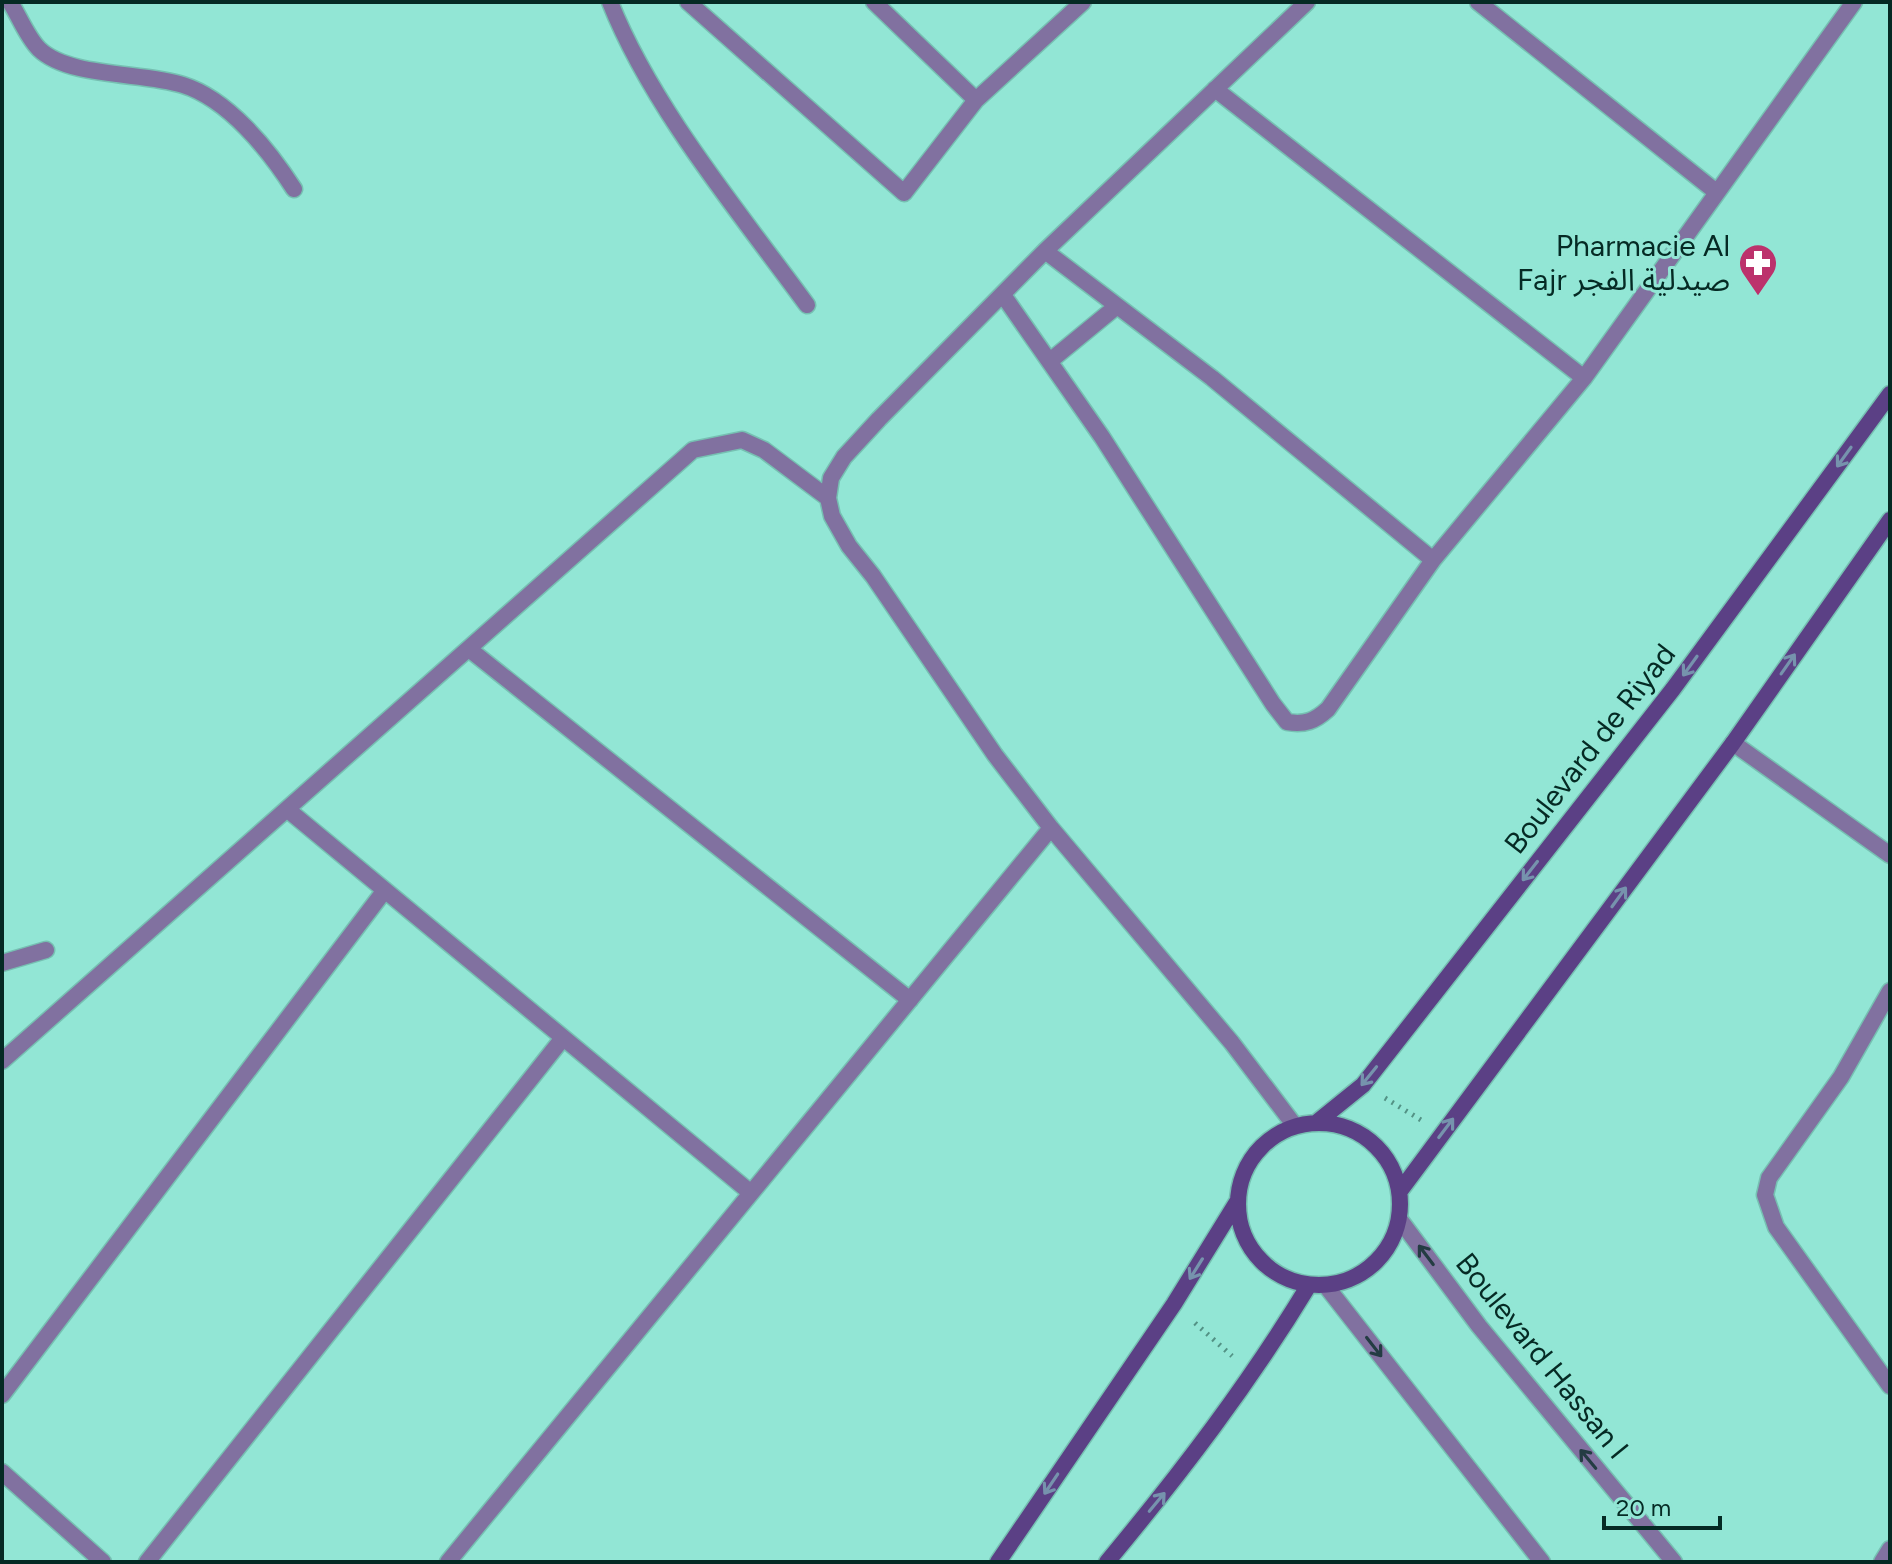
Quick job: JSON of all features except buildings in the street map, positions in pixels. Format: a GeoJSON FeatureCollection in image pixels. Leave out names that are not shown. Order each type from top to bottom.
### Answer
{"type":"FeatureCollection","features":[{"type":"Feature","properties":{"kind":"main road","name":"Boulevard de Riyad"},"geometry":{"type":"LineString","coordinates":[[1316,1123],[1363,1085],[1673,689],[1890,394]]}},
{"type":"Feature","properties":{"kind":"main road"},"geometry":{"type":"LineString","coordinates":[[1400,1191],[1733,743],[1890,520]]}},
{"type":"Feature","properties":{"kind":"main road"},"geometry":{"type":"LineString","coordinates":[[998,1562],[1174,1304],[1237,1202],[1248,1163],[1276,1134],[1295,1126],[1316,1123],[1339,1125],[1361,1134],[1380,1149],[1393,1168],[1400,1191],[1400,1220],[1391,1245],[1374,1265],[1351,1280],[1318,1286],[1272,1271],[1245,1241],[1237,1202]]}},
{"type":"Feature","properties":{"kind":"main road"},"geometry":{"type":"LineString","coordinates":[[1107,1562],[1178,1477],[1318,1286]]}},
{"type":"Feature","properties":{"kind":"street"},"geometry":{"type":"LineString","coordinates":[[10,2],[40,50],[65,63],[185,85],[226,111],[271,153],[294,189]]}},
{"type":"Feature","properties":{"kind":"street"},"geometry":{"type":"LineString","coordinates":[[610,2],[625,40],[705,166],[807,305]]}},
{"type":"Feature","properties":{"kind":"street"},"geometry":{"type":"LineString","coordinates":[[688,2],[904,193],[976,100],[1083,2]]}},
{"type":"Feature","properties":{"kind":"street"},"geometry":{"type":"LineString","coordinates":[[874,2],[976,100]]}},
{"type":"Feature","properties":{"kind":"street"},"geometry":{"type":"LineString","coordinates":[[1295,1126],[1232,1043],[1051,828],[849,546],[832,516],[828,498],[831,478],[844,457],[1045,251],[1307,2]]}},
{"type":"Feature","properties":{"kind":"street"},"geometry":{"type":"LineString","coordinates":[[1478,2],[1715,191]]}},
{"type":"Feature","properties":{"kind":"street"},"geometry":{"type":"LineString","coordinates":[[1003,295],[1050,361],[1287,722],[1302,724],[1317,719],[1328,709],[1433,560],[1584,378],[1715,191],[1854,2]]}},
{"type":"Feature","properties":{"kind":"street"},"geometry":{"type":"LineString","coordinates":[[1215,89],[1584,378]]}},
{"type":"Feature","properties":{"kind":"street"},"geometry":{"type":"LineString","coordinates":[[1045,251],[1433,560]]}},
{"type":"Feature","properties":{"kind":"street"},"geometry":{"type":"LineString","coordinates":[[1050,361],[1117,306]]}},
{"type":"Feature","properties":{"kind":"street"},"geometry":{"type":"LineString","coordinates":[[2,1061],[693,450],[742,440],[764,450],[828,498]]}},
{"type":"Feature","properties":{"kind":"street"},"geometry":{"type":"LineString","coordinates":[[469,649],[910,1000]]}},
{"type":"Feature","properties":{"kind":"street"},"geometry":{"type":"LineString","coordinates":[[1733,743],[1890,855]]}},
{"type":"Feature","properties":{"kind":"street"},"geometry":{"type":"LineString","coordinates":[[288,810],[751,1193]]}},
{"type":"Feature","properties":{"kind":"street"},"geometry":{"type":"LineString","coordinates":[[448,1562],[1051,828]]}},
{"type":"Feature","properties":{"kind":"street"},"geometry":{"type":"LineString","coordinates":[[2,1395],[385,890]]}},
{"type":"Feature","properties":{"kind":"street"},"geometry":{"type":"LineString","coordinates":[[2,963],[46,950]]}},
{"type":"Feature","properties":{"kind":"street"},"geometry":{"type":"LineString","coordinates":[[1890,991],[1841,1077],[1769,1178],[1765,1195],[1776,1227],[1890,1386]]}},
{"type":"Feature","properties":{"kind":"street"},"geometry":{"type":"LineString","coordinates":[[147,1562],[563,1038]]}},
{"type":"Feature","properties":{"kind":"street","name":"Boulevard Hassan I"},"geometry":{"type":"LineString","coordinates":[[1400,1220],[1479,1326],[1674,1562]]}},
{"type":"Feature","properties":{"kind":"street"},"geometry":{"type":"LineString","coordinates":[[1318,1286],[1542,1562]]}},
{"type":"Feature","properties":{"kind":"street"},"geometry":{"type":"LineString","coordinates":[[2,1472],[103,1562]]}},
{"type":"Feature","properties":{"kind":"street"},"geometry":{"type":"LineString","coordinates":[[1882,1562],[1890,1549]]}},
{"type":"Feature","properties":{"kind":"path"},"geometry":{"type":"LineString","coordinates":[[1363,1085],[1442,1133]]}},
{"type":"Feature","properties":{"kind":"path"},"geometry":{"type":"LineString","coordinates":[[1174,1304],[1254,1375]]}},
{"type":"Feature","properties":{"kind":"place","name":"Pharmacie Al Fajr صيدلية الفجر"},"geometry":{"type":"Point","coordinates":[1758,297]}}]}
